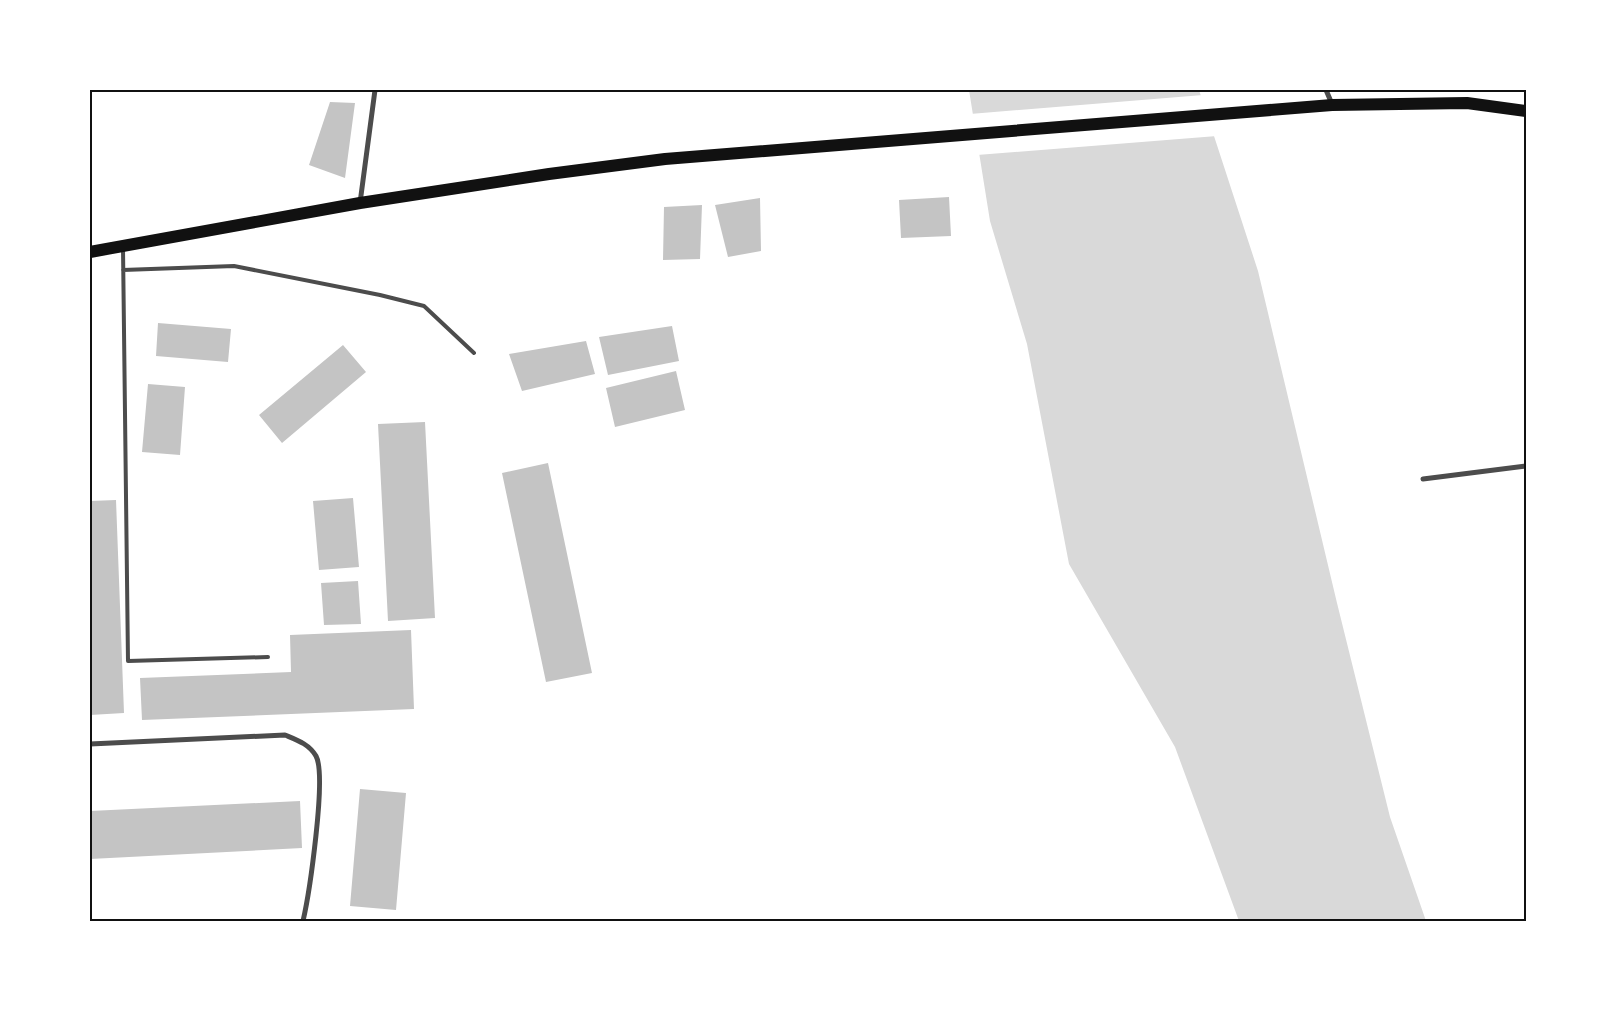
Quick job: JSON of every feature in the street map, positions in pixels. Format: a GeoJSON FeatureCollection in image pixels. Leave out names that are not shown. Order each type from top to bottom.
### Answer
{"type":"FeatureCollection","features":[{"type":"Feature","properties":{"kind":"main road"},"geometry":{"type":"LineString","coordinates":[[90,252],[360,203],[549,174],[665,159],[1332,105],[1467,103],[1526,111]]}},
{"type":"Feature","properties":{"kind":"street"},"geometry":{"type":"LineString","coordinates":[[360,203],[375,90]]}},
{"type":"Feature","properties":{"kind":"street"},"geometry":{"type":"LineString","coordinates":[[1326,90],[1332,105]]}},
{"type":"Feature","properties":{"kind":"street"},"geometry":{"type":"LineString","coordinates":[[1423,479],[1526,466]]}},
{"type":"Feature","properties":{"kind":"street"},"geometry":{"type":"LineString","coordinates":[[90,744],[285,735],[303,742],[317,757],[321,781],[303,921]]}},
{"type":"Feature","properties":{"kind":"lane"},"geometry":{"type":"LineString","coordinates":[[123,246],[128,661],[268,657]]}},
{"type":"Feature","properties":{"kind":"lane"},"geometry":{"type":"LineString","coordinates":[[123,270],[234,266],[380,295],[424,306],[474,353]]}},
{"type":"Feature","properties":{"kind":"shaded area"},"geometry":{"type":"Polygon","coordinates":[[[969,90],[1199,90],[1258,271],[1390,817],[1426,921],[1239,921],[1175,747],[1069,564],[1027,344],[990,221],[969,90]]]}},
{"type":"Feature","properties":{"kind":"pier"},"geometry":{"type":"Polygon","coordinates":[[[1203,95],[1217,136],[977,155],[970,114],[1203,95]]]}},
{"type":"Feature","properties":{"kind":"building"},"geometry":{"type":"Polygon","coordinates":[[[330,102],[355,103],[345,178],[309,165],[330,102]]]}},
{"type":"Feature","properties":{"kind":"building"},"geometry":{"type":"Polygon","coordinates":[[[949,197],[951,236],[901,238],[899,200],[949,197]]]}},
{"type":"Feature","properties":{"kind":"building"},"geometry":{"type":"Polygon","coordinates":[[[760,198],[761,251],[728,257],[715,205],[760,198]]]}},
{"type":"Feature","properties":{"kind":"building"},"geometry":{"type":"Polygon","coordinates":[[[702,205],[700,259],[663,260],[664,207],[702,205]]]}},
{"type":"Feature","properties":{"kind":"building"},"geometry":{"type":"Polygon","coordinates":[[[158,323],[231,329],[228,362],[156,356],[158,323]]]}},
{"type":"Feature","properties":{"kind":"building"},"geometry":{"type":"Polygon","coordinates":[[[672,326],[679,361],[608,375],[599,337],[672,326]]]}},
{"type":"Feature","properties":{"kind":"building"},"geometry":{"type":"Polygon","coordinates":[[[586,341],[595,374],[522,391],[509,354],[586,341]]]}},
{"type":"Feature","properties":{"kind":"building"},"geometry":{"type":"Polygon","coordinates":[[[343,345],[366,372],[282,443],[259,415],[343,345]]]}},
{"type":"Feature","properties":{"kind":"building"},"geometry":{"type":"Polygon","coordinates":[[[676,371],[685,410],[615,427],[606,388],[676,371]]]}},
{"type":"Feature","properties":{"kind":"building"},"geometry":{"type":"Polygon","coordinates":[[[148,384],[185,387],[180,455],[142,452],[148,384]]]}},
{"type":"Feature","properties":{"kind":"building"},"geometry":{"type":"Polygon","coordinates":[[[425,422],[435,618],[388,621],[378,424],[425,422]]]}},
{"type":"Feature","properties":{"kind":"building"},"geometry":{"type":"Polygon","coordinates":[[[548,463],[592,673],[546,682],[502,473],[548,463]]]}},
{"type":"Feature","properties":{"kind":"building"},"geometry":{"type":"Polygon","coordinates":[[[353,498],[359,567],[319,570],[313,501],[353,498]]]}},
{"type":"Feature","properties":{"kind":"building"},"geometry":{"type":"Polygon","coordinates":[[[116,500],[124,713],[90,715],[90,501],[116,500]]]}},
{"type":"Feature","properties":{"kind":"building"},"geometry":{"type":"Polygon","coordinates":[[[358,581],[361,624],[324,625],[321,583],[358,581]]]}},
{"type":"Feature","properties":{"kind":"building"},"geometry":{"type":"Polygon","coordinates":[[[411,630],[414,709],[142,720],[140,678],[291,672],[290,635],[411,630]]]}},
{"type":"Feature","properties":{"kind":"building"},"geometry":{"type":"Polygon","coordinates":[[[360,789],[406,793],[396,910],[350,906],[360,789]]]}},
{"type":"Feature","properties":{"kind":"building"},"geometry":{"type":"Polygon","coordinates":[[[300,801],[302,848],[90,859],[90,811],[300,801]]]}}]}
